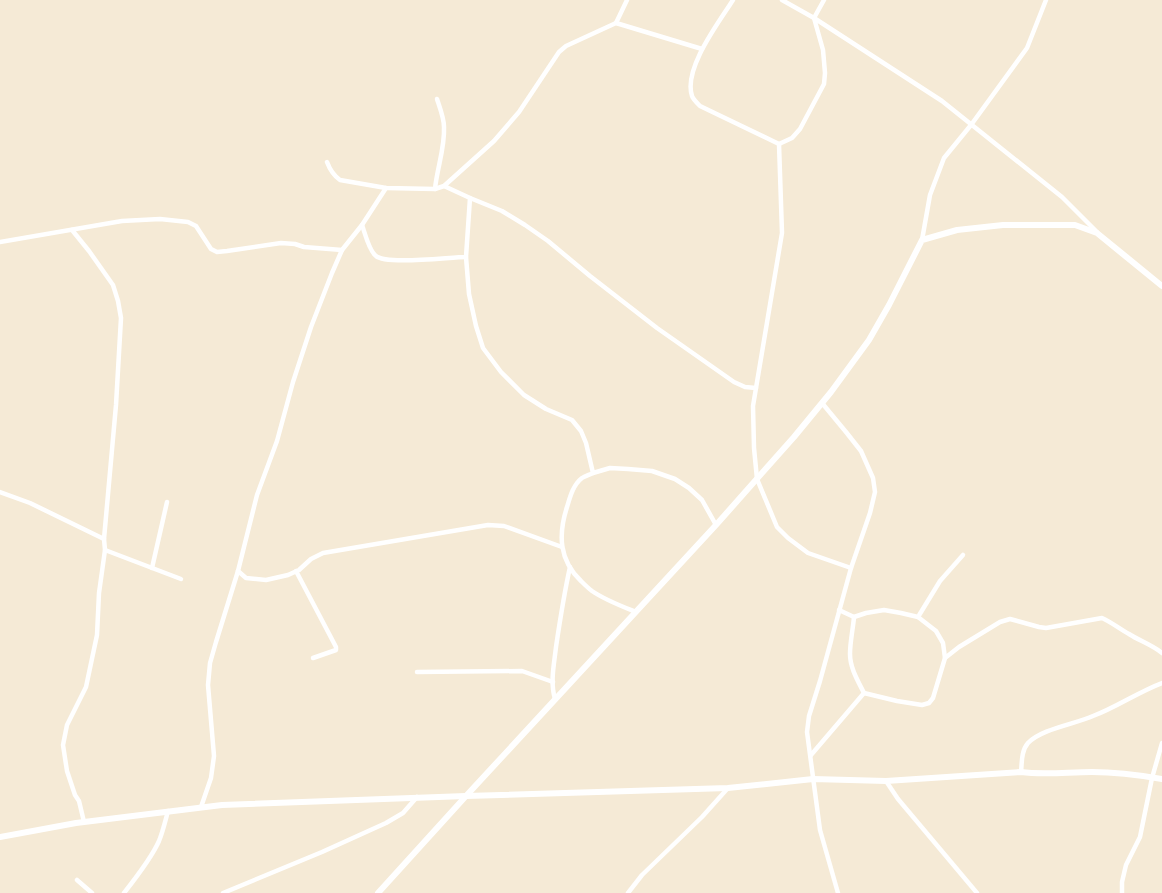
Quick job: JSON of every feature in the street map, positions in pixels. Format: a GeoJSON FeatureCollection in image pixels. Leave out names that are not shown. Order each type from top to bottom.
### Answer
{"type":"FeatureCollection","features":[{"type":"Feature","properties":{"kind":"main road"},"geometry":{"type":"LineString","coordinates":[[378,893],[716,525],[794,437],[822,403],[869,340],[889,305],[922,240],[957,230],[1003,225],[1075,225],[1097,233],[1162,286]]}},
{"type":"Feature","properties":{"kind":"main road"},"geometry":{"type":"LineString","coordinates":[[0,837],[84,822],[222,805],[418,797],[728,788],[814,779],[886,781],[1021,772],[1036,774],[1092,772],[1162,780]]}},
{"type":"Feature","properties":{"kind":"street"},"geometry":{"type":"LineString","coordinates":[[327,162],[334,176],[340,180],[386,188],[435,189],[444,186],[494,141],[519,112],[559,52],[566,46],[616,23],[627,0]]}},
{"type":"Feature","properties":{"kind":"street"},"geometry":{"type":"LineString","coordinates":[[733,0],[702,49],[692,74],[692,97],[700,106],[779,144]]}},
{"type":"Feature","properties":{"kind":"street"},"geometry":{"type":"LineString","coordinates":[[782,0],[814,18],[942,101],[1062,197],[1097,233]]}},
{"type":"Feature","properties":{"kind":"street"},"geometry":{"type":"LineString","coordinates":[[779,144],[792,138],[800,129],[824,84],[825,72],[823,50],[814,18],[824,0]]}},
{"type":"Feature","properties":{"kind":"street"},"geometry":{"type":"LineString","coordinates":[[922,240],[930,195],[944,158],[971,125],[1027,48],[1046,0]]}},
{"type":"Feature","properties":{"kind":"street"},"geometry":{"type":"LineString","coordinates":[[616,23],[702,49]]}},
{"type":"Feature","properties":{"kind":"street"},"geometry":{"type":"LineString","coordinates":[[435,189],[442,155],[444,126],[437,100]]}},
{"type":"Feature","properties":{"kind":"street"},"geometry":{"type":"LineString","coordinates":[[779,144],[782,233],[753,406],[754,448],[757,480],[777,527],[788,538],[808,553],[851,568]]}},
{"type":"Feature","properties":{"kind":"street"},"geometry":{"type":"LineString","coordinates":[[444,186],[502,211],[525,225],[548,241],[657,328],[734,382],[745,387],[756,388]]}},
{"type":"Feature","properties":{"kind":"street"},"geometry":{"type":"LineString","coordinates":[[201,807],[211,778],[214,756],[208,685],[210,663],[238,571],[257,495],[277,441],[293,382],[322,298],[342,250],[362,225],[386,188]]}},
{"type":"Feature","properties":{"kind":"street"},"geometry":{"type":"LineString","coordinates":[[470,198],[466,256],[469,294],[476,326],[483,348],[501,372],[524,395],[546,409],[572,420],[581,431],[586,443],[593,473]]}},
{"type":"Feature","properties":{"kind":"street"},"geometry":{"type":"LineString","coordinates":[[0,242],[122,221],[160,219],[188,222],[196,226],[211,249],[217,252],[281,243],[295,244],[304,247],[342,250]]}},
{"type":"Feature","properties":{"kind":"street"},"geometry":{"type":"LineString","coordinates":[[362,225],[372,250],[377,257],[388,260],[407,260],[466,256]]}},
{"type":"Feature","properties":{"kind":"street"},"geometry":{"type":"LineString","coordinates":[[72,230],[113,285],[121,318],[116,405],[104,539],[105,550],[99,593],[97,635],[86,687],[67,725],[63,745],[67,771],[79,801],[84,822]]}},
{"type":"Feature","properties":{"kind":"street"},"geometry":{"type":"LineString","coordinates":[[822,403],[861,451],[873,478],[875,492],[870,513],[851,568],[839,610],[809,716],[807,732],[820,830],[838,893]]}},
{"type":"Feature","properties":{"kind":"street"},"geometry":{"type":"LineString","coordinates":[[636,612],[615,604],[591,590],[578,578],[568,564],[561,540],[563,518],[572,490],[582,478],[610,468],[652,471],[675,479],[689,488],[702,500],[716,525]]}},
{"type":"Feature","properties":{"kind":"street"},"geometry":{"type":"LineString","coordinates":[[0,492],[30,503],[104,539]]}},
{"type":"Feature","properties":{"kind":"street"},"geometry":{"type":"LineString","coordinates":[[152,568],[167,502]]}},
{"type":"Feature","properties":{"kind":"street"},"geometry":{"type":"LineString","coordinates":[[238,571],[246,578],[266,580],[288,575],[299,570],[310,559],[323,554],[488,525],[504,526],[562,546]]}},
{"type":"Feature","properties":{"kind":"street"},"geometry":{"type":"LineString","coordinates":[[105,550],[182,579]]}},
{"type":"Feature","properties":{"kind":"street"},"geometry":{"type":"LineString","coordinates":[[918,617],[940,581],[963,554]]}},
{"type":"Feature","properties":{"kind":"street"},"geometry":{"type":"LineString","coordinates":[[555,699],[552,688],[562,599],[570,567]]}},
{"type":"Feature","properties":{"kind":"street"},"geometry":{"type":"LineString","coordinates":[[296,571],[336,647],[336,650],[313,658]]}},
{"type":"Feature","properties":{"kind":"street"},"geometry":{"type":"LineString","coordinates":[[839,610],[854,616],[884,610],[900,613],[918,617],[936,631],[943,643],[945,658],[933,698],[929,703],[922,705],[864,693],[852,668],[850,655],[854,616]]}},
{"type":"Feature","properties":{"kind":"street"},"geometry":{"type":"LineString","coordinates":[[945,658],[959,646],[1000,622],[1010,619],[1046,628],[1102,618],[1162,653]]}},
{"type":"Feature","properties":{"kind":"street"},"geometry":{"type":"LineString","coordinates":[[417,672],[522,671],[553,682]]}},
{"type":"Feature","properties":{"kind":"street"},"geometry":{"type":"LineString","coordinates":[[1021,772],[1023,753],[1027,744],[1034,738],[1093,716],[1162,683]]}},
{"type":"Feature","properties":{"kind":"street"},"geometry":{"type":"LineString","coordinates":[[811,755],[864,693]]}},
{"type":"Feature","properties":{"kind":"street"},"geometry":{"type":"LineString","coordinates":[[1122,893],[1122,882],[1126,865],[1140,837],[1152,778],[1162,743]]}},
{"type":"Feature","properties":{"kind":"street"},"geometry":{"type":"LineString","coordinates":[[886,781],[898,799],[977,893]]}},
{"type":"Feature","properties":{"kind":"street"},"geometry":{"type":"LineString","coordinates":[[628,893],[642,875],[702,817],[728,788]]}},
{"type":"Feature","properties":{"kind":"street"},"geometry":{"type":"LineString","coordinates":[[223,893],[322,852],[386,823],[403,813],[418,797]]}},
{"type":"Feature","properties":{"kind":"street"},"geometry":{"type":"LineString","coordinates":[[124,893],[146,863],[158,843],[164,828],[168,811]]}},
{"type":"Feature","properties":{"kind":"street"},"geometry":{"type":"LineString","coordinates":[[77,880],[92,893]]}}]}
